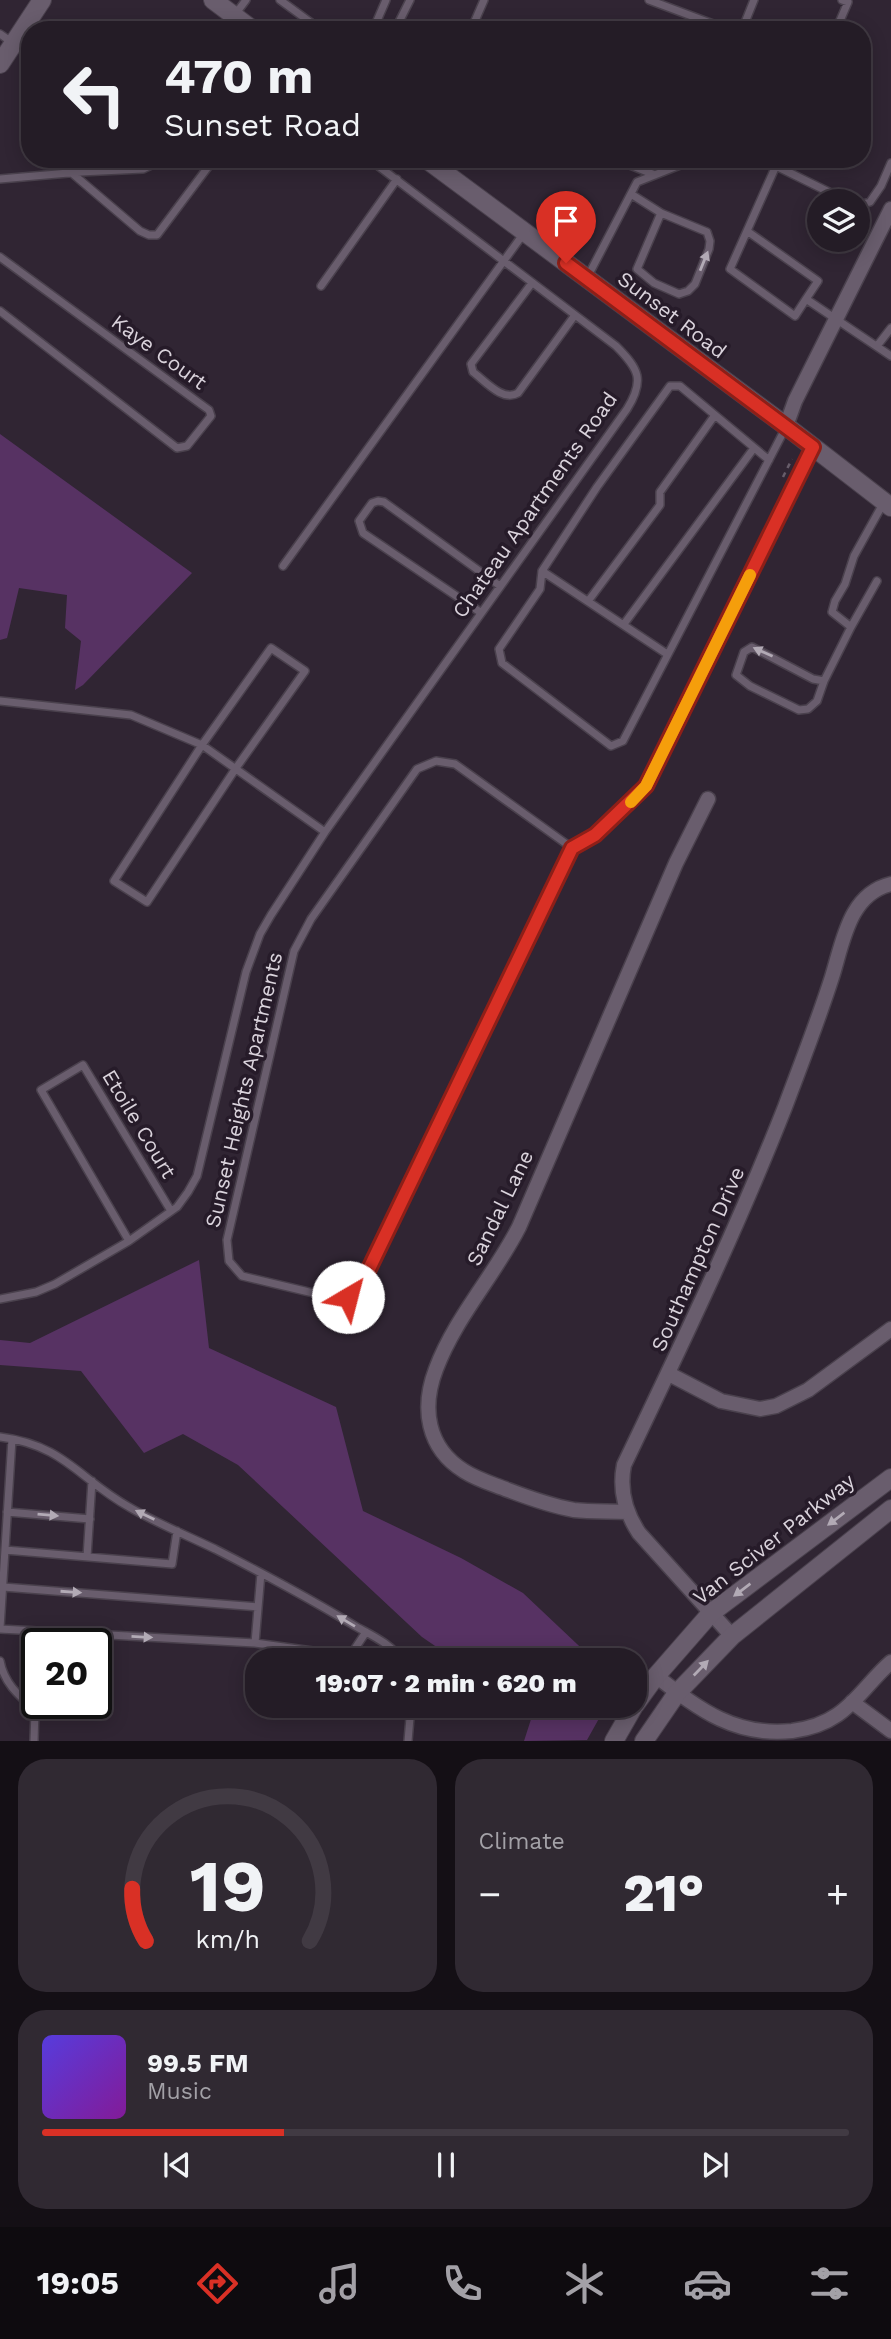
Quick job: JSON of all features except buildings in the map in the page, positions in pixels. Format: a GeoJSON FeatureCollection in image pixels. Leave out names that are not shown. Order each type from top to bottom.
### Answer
{"type":"FeatureCollection","features":[{"type":"Feature","properties":{"kind":"street"},"geometry":{"type":"LineString","coordinates":[[23,21],[42,0]]}},
{"type":"Feature","properties":{"kind":"street"},"geometry":{"type":"LineString","coordinates":[[213,0],[241,21]]}},
{"type":"Feature","properties":{"kind":"street"},"geometry":{"type":"LineString","coordinates":[[0,64],[7,39],[21,23]]}},
{"type":"Feature","properties":{"kind":"street","name":"Sunset Road"},"geometry":{"type":"LineString","coordinates":[[439,168],[887,504]]}},
{"type":"Feature","properties":{"kind":"street"},"geometry":{"type":"LineString","coordinates":[[786,426],[795,401],[891,209]]}},
{"type":"Feature","properties":{"kind":"street","name":"Sandal Lane"},"geometry":{"type":"LineString","coordinates":[[627,1512],[573,1509],[545,1503],[465,1472],[442,1453],[435,1440],[430,1427],[428,1399],[435,1371],[449,1342],[500,1263],[519,1227],[676,863],[708,799]]}},
{"type":"Feature","properties":{"kind":"street","name":"Southampton Drive"},"geometry":{"type":"LineString","coordinates":[[732,1636],[639,1533],[627,1512],[621,1481],[624,1465],[713,1280],[762,1165],[817,1024],[847,926],[855,909],[868,895],[891,884]]}},
{"type":"Feature","properties":{"kind":"street"},"geometry":{"type":"LineString","coordinates":[[669,1374],[721,1401],[760,1409],[776,1406],[808,1390],[891,1329]]}},
{"type":"Feature","properties":{"kind":"street","name":"Van Sciver Parkway"},"geometry":{"type":"LineString","coordinates":[[647,1689],[711,1614],[891,1478]]}},
{"type":"Feature","properties":{"kind":"street"},"geometry":{"type":"LineString","coordinates":[[644,1741],[677,1693],[732,1636],[891,1509]]}},
{"type":"Feature","properties":{"kind":"street"},"geometry":{"type":"LineString","coordinates":[[656,1676],[716,1718],[743,1729],[762,1732],[800,1730],[836,1716],[891,1662]]}},
{"type":"Feature","properties":{"kind":"street"},"geometry":{"type":"LineString","coordinates":[[852,1702],[891,1731]]}},
{"type":"Feature","properties":{"kind":"street","name":"Van Sciver Parkway"},"geometry":{"type":"LineString","coordinates":[[614,1741],[628,1718]]}},
{"type":"Feature","properties":{"kind":"lane"},"geometry":{"type":"LineString","coordinates":[[234,16],[246,0]]}},
{"type":"Feature","properties":{"kind":"lane"},"geometry":{"type":"LineString","coordinates":[[280,0],[309,21]]}},
{"type":"Feature","properties":{"kind":"lane"},"geometry":{"type":"LineString","coordinates":[[377,21],[386,0]]}},
{"type":"Feature","properties":{"kind":"lane"},"geometry":{"type":"LineString","coordinates":[[400,21],[410,0]]}},
{"type":"Feature","properties":{"kind":"lane"},"geometry":{"type":"LineString","coordinates":[[475,21],[484,0]]}},
{"type":"Feature","properties":{"kind":"lane"},"geometry":{"type":"LineString","coordinates":[[649,0],[705,21]]}},
{"type":"Feature","properties":{"kind":"lane"},"geometry":{"type":"LineString","coordinates":[[674,9],[678,0]]}},
{"type":"Feature","properties":{"kind":"lane"},"geometry":{"type":"LineString","coordinates":[[746,21],[754,0]]}},
{"type":"Feature","properties":{"kind":"lane"},"geometry":{"type":"LineString","coordinates":[[839,21],[846,1]]}},
{"type":"Feature","properties":{"kind":"lane"},"geometry":{"type":"LineString","coordinates":[[870,202],[891,163]]}},
{"type":"Feature","properties":{"kind":"lane"},"geometry":{"type":"LineString","coordinates":[[0,179],[145,168]]}},
{"type":"Feature","properties":{"kind":"lane"},"geometry":{"type":"LineString","coordinates":[[73,174],[140,231],[149,235],[157,234],[207,168]]}},
{"type":"Feature","properties":{"kind":"lane","name":"Chateau Apartments Road"},"geometry":{"type":"LineString","coordinates":[[0,1299],[36,1292],[55,1284],[129,1241],[171,1211],[188,1192],[197,1176],[246,972],[260,934],[282,895],[325,832],[626,409],[638,386],[638,375],[626,356],[382,168]]}},
{"type":"Feature","properties":{"kind":"lane"},"geometry":{"type":"LineString","coordinates":[[638,168],[655,175]]}},
{"type":"Feature","properties":{"kind":"lane"},"geometry":{"type":"LineString","coordinates":[[586,279],[638,183],[672,168]]}},
{"type":"Feature","properties":{"kind":"lane"},"geometry":{"type":"LineString","coordinates":[[747,231],[818,281],[795,316],[730,269],[775,168]]}},
{"type":"Feature","properties":{"kind":"lane"},"geometry":{"type":"LineString","coordinates":[[786,168],[825,189]]}},
{"type":"Feature","properties":{"kind":"lane"},"geometry":{"type":"LineString","coordinates":[[321,286],[397,179]]}},
{"type":"Feature","properties":{"kind":"lane"},"geometry":{"type":"LineString","coordinates":[[631,194],[661,213],[707,232],[709,249],[695,284],[688,291],[679,294],[654,284],[637,270],[661,213]]}},
{"type":"Feature","properties":{"kind":"lane"},"geometry":{"type":"LineString","coordinates":[[283,566],[524,232]]}},
{"type":"Feature","properties":{"kind":"lane","name":"Kaye Court"},"geometry":{"type":"LineString","coordinates":[[0,257],[209,410],[211,416],[187,446],[177,448],[0,311]]}},
{"type":"Feature","properties":{"kind":"lane"},"geometry":{"type":"LineString","coordinates":[[532,283],[471,363],[473,372],[505,396],[511,397],[518,393],[575,315]]}},
{"type":"Feature","properties":{"kind":"lane"},"geometry":{"type":"LineString","coordinates":[[806,299],[891,356]]}},
{"type":"Feature","properties":{"kind":"lane"},"geometry":{"type":"LineString","coordinates":[[877,346],[891,328]]}},
{"type":"Feature","properties":{"kind":"lane"},"geometry":{"type":"LineString","coordinates":[[769,460],[680,386],[670,386],[597,487],[542,571],[540,589],[499,649],[502,663],[611,746],[623,741],[667,654],[769,460],[786,426]]}},
{"type":"Feature","properties":{"kind":"lane"},"geometry":{"type":"LineString","coordinates":[[589,600],[660,505],[660,492],[715,415]]}},
{"type":"Feature","properties":{"kind":"lane"},"geometry":{"type":"LineString","coordinates":[[572,848],[595,835],[646,786],[813,447]]}},
{"type":"Feature","properties":{"kind":"lane"},"geometry":{"type":"LineString","coordinates":[[624,624],[754,448]]}},
{"type":"Feature","properties":{"kind":"lane"},"geometry":{"type":"LineString","coordinates":[[480,612],[363,533],[359,521],[372,503],[378,500],[384,502],[500,586]]}},
{"type":"Feature","properties":{"kind":"lane"},"geometry":{"type":"LineString","coordinates":[[851,627],[832,612],[835,601],[845,584],[854,556],[887,504]]}},
{"type":"Feature","properties":{"kind":"lane"},"geometry":{"type":"LineString","coordinates":[[542,571],[667,654]]}},
{"type":"Feature","properties":{"kind":"lane"},"geometry":{"type":"LineString","coordinates":[[824,681],[813,679],[752,647],[744,652],[736,674],[750,687],[799,710],[808,709],[817,701],[851,627],[877,581]]}},
{"type":"Feature","properties":{"kind":"lane"},"geometry":{"type":"LineString","coordinates":[[271,648],[305,671],[236,768],[147,902],[114,881],[202,745],[271,648]]}},
{"type":"Feature","properties":{"kind":"lane"},"geometry":{"type":"LineString","coordinates":[[0,701],[131,715],[202,745],[325,832]]}},
{"type":"Feature","properties":{"kind":"lane","name":"Sunset Heights Apartments"},"geometry":{"type":"LineString","coordinates":[[436,761],[455,764],[572,848],[359,1286],[348,1297],[330,1297],[242,1276],[229,1261],[227,1240],[294,951],[311,919],[417,769],[436,761]]}},
{"type":"Feature","properties":{"kind":"lane","name":"Etoile Court"},"geometry":{"type":"LineString","coordinates":[[129,1241],[41,1090],[83,1065],[171,1211]]}},
{"type":"Feature","properties":{"kind":"lane"},"geometry":{"type":"LineString","coordinates":[[0,1437],[47,1449],[128,1507],[310,1598],[387,1648]]}},
{"type":"Feature","properties":{"kind":"lane"},"geometry":{"type":"LineString","coordinates":[[12,1439],[0,1629],[255,1643],[341,1654],[354,1650],[366,1632]]}},
{"type":"Feature","properties":{"kind":"lane"},"geometry":{"type":"LineString","coordinates":[[87,1556],[92,1482]]}},
{"type":"Feature","properties":{"kind":"lane"},"geometry":{"type":"LineString","coordinates":[[7,1512],[90,1519]]}},
{"type":"Feature","properties":{"kind":"lane"},"geometry":{"type":"LineString","coordinates":[[5,1550],[172,1564],[177,1531]]}},
{"type":"Feature","properties":{"kind":"lane"},"geometry":{"type":"LineString","coordinates":[[255,1643],[261,1573]]}},
{"type":"Feature","properties":{"kind":"lane"},"geometry":{"type":"LineString","coordinates":[[3,1587],[258,1606]]}},
{"type":"Feature","properties":{"kind":"lane"},"geometry":{"type":"LineString","coordinates":[[0,1661],[2,1674],[15,1692],[35,1710],[34,1741]]}},
{"type":"Feature","properties":{"kind":"lane"},"geometry":{"type":"LineString","coordinates":[[408,1741],[410,1718]]}},
{"type":"Feature","properties":{"kind":"path"},"geometry":{"type":"LineString","coordinates":[[783,478],[792,459]]}},
{"type":"Feature","properties":{"kind":"shaded area"},"geometry":{"type":"Polygon","coordinates":[[[0,434],[192,573],[83,685],[75,690],[81,641],[65,628],[67,595],[19,588],[7,638],[0,640],[0,434]]]}},
{"type":"Feature","properties":{"kind":"shaded area"},"geometry":{"type":"Polygon","coordinates":[[[199,1260],[209,1348],[336,1407],[363,1511],[461,1558],[523,1593],[581,1648],[438,1648],[422,1637],[238,1465],[183,1434],[144,1453],[81,1371],[0,1365],[0,1340],[30,1343],[199,1260]]]}},
{"type":"Feature","properties":{"kind":"shaded area"},"geometry":{"type":"Polygon","coordinates":[[[531,1718],[599,1718],[587,1740],[524,1741],[531,1718]]]}},
{"type":"Feature","properties":{"kind":"slow traffic"},"geometry":{"type":"LineString","coordinates":[[631,802],[646,786],[750,575]]}},
{"type":"Feature","properties":{"kind":"route"},"geometry":{"type":"LineString","coordinates":[[348,1297],[368,1271],[572,848],[595,835],[646,786],[813,447],[566,263]]}}]}
